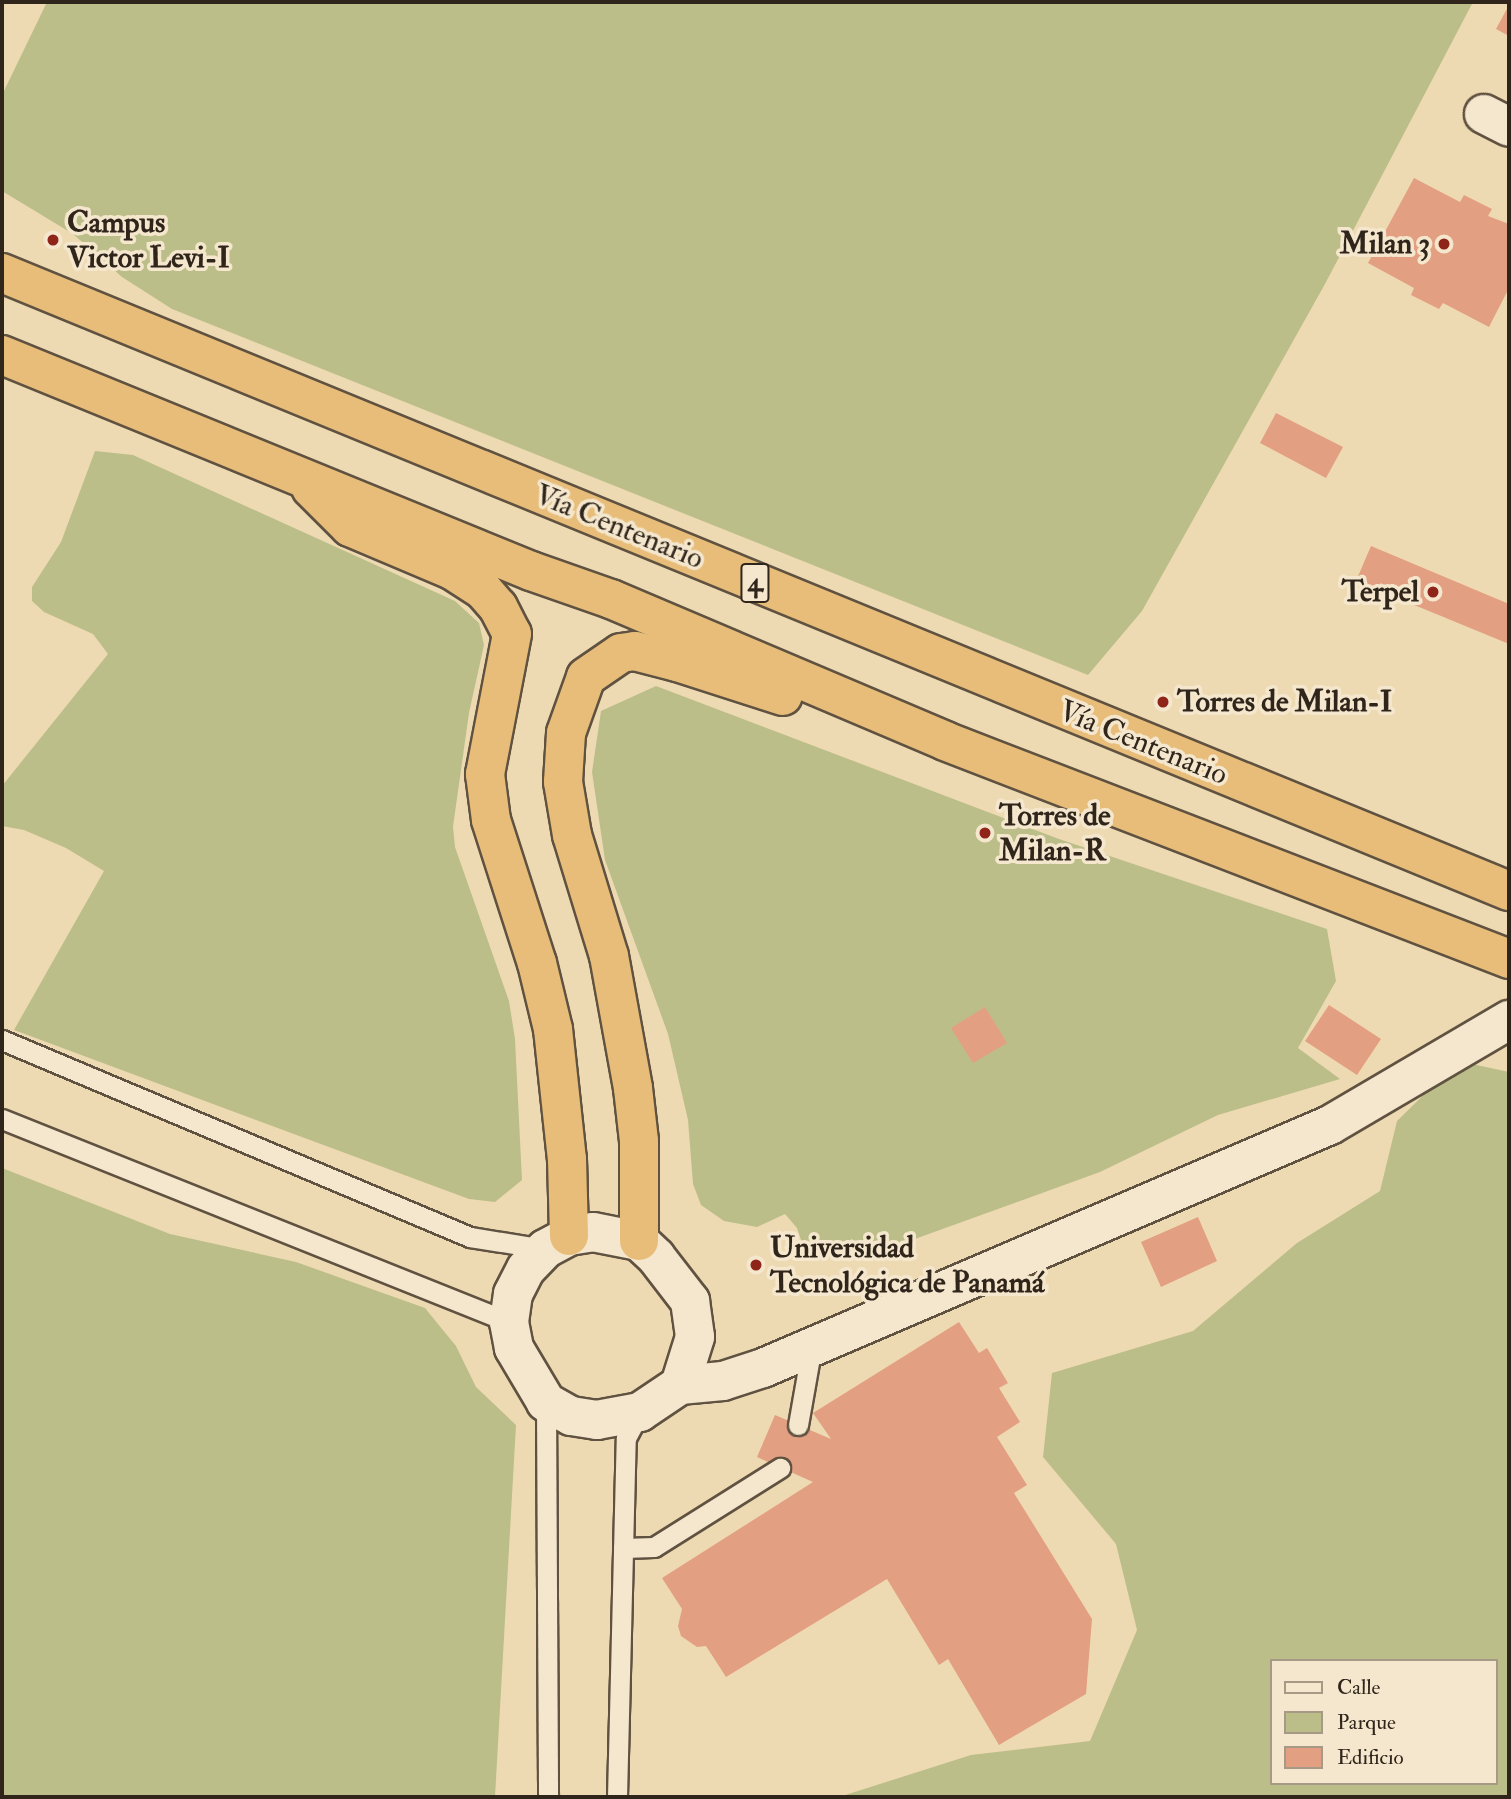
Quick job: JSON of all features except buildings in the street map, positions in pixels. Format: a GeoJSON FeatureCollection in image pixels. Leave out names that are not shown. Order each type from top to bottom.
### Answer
{"type":"FeatureCollection","features":[{"type":"Feature","properties":{"kind":"highway","name":"Vía Centenario"},"geometry":{"type":"LineString","coordinates":[[2,273],[1509,891]]}},
{"type":"Feature","properties":{"kind":"highway","name":"4"},"geometry":{"type":"LineString","coordinates":[[2,355],[611,599],[945,741],[1509,959]]}},
{"type":"Feature","properties":{"kind":"highway"},"geometry":{"type":"LineString","coordinates":[[304,478],[325,507],[351,527],[452,570],[484,590],[498,607],[512,634],[485,774],[491,820],[537,963],[553,1029],[567,1159],[557,1243]]}},
{"type":"Feature","properties":{"kind":"highway"},"geometry":{"type":"LineString","coordinates":[[639,1241],[639,1141],[628,1052],[609,956],[572,835],[563,782],[566,733],[586,677],[602,662],[635,651],[836,713],[945,741]]}},
{"type":"Feature","properties":{"kind":"street"},"geometry":{"type":"LineString","coordinates":[[680,1385],[695,1337],[690,1301],[639,1241],[593,1232],[557,1243],[526,1269],[513,1294],[509,1322],[514,1348],[546,1402],[571,1416],[597,1420],[640,1412],[680,1385],[723,1381],[812,1346],[1330,1125],[1509,1020]]}},
{"type":"Feature","properties":{"kind":"lane"},"geometry":{"type":"LineString","coordinates":[[2,1040],[470,1237],[557,1243]]}},
{"type":"Feature","properties":{"kind":"lane"},"geometry":{"type":"LineString","coordinates":[[2,1119],[509,1322]]}},
{"type":"Feature","properties":{"kind":"lane"},"geometry":{"type":"LineString","coordinates":[[798,1425],[812,1346]]}},
{"type":"Feature","properties":{"kind":"lane"},"geometry":{"type":"LineString","coordinates":[[546,1402],[548,1797]]}},
{"type":"Feature","properties":{"kind":"lane"},"geometry":{"type":"LineString","coordinates":[[617,1797],[626,1438],[640,1412]]}},
{"type":"Feature","properties":{"kind":"lane"},"geometry":{"type":"LineString","coordinates":[[623,1548],[654,1546],[780,1468]]}},
{"type":"Feature","properties":{"kind":"green space"},"geometry":{"type":"Polygon","coordinates":[[[47,2],[1473,2],[1325,284],[1142,611],[1088,675],[172,309],[122,277],[73,234],[2,191],[2,95],[47,2]]]}},
{"type":"Feature","properties":{"kind":"green space"},"geometry":{"type":"Polygon","coordinates":[[[95,451],[133,455],[455,601],[479,623],[484,645],[469,713],[453,827],[455,847],[509,1001],[515,1039],[522,1180],[495,1202],[469,1199],[14,1030],[104,871],[66,848],[24,830],[2,826],[2,786],[108,654],[93,634],[44,612],[32,601],[32,587],[61,542],[95,451]]]}},
{"type":"Feature","properties":{"kind":"green space"},"geometry":{"type":"Polygon","coordinates":[[[656,686],[1059,839],[1327,929],[1336,981],[1298,1048],[1340,1079],[1218,1115],[1100,1172],[865,1257],[831,1258],[804,1249],[797,1228],[785,1214],[757,1227],[724,1221],[701,1205],[693,1184],[688,1120],[668,1034],[605,860],[592,772],[601,711],[656,686]]]}},
{"type":"Feature","properties":{"kind":"green space"},"geometry":{"type":"Polygon","coordinates":[[[1458,1061],[1509,1072],[1509,1797],[839,1797],[971,1755],[1090,1741],[1137,1630],[1116,1544],[1043,1457],[1052,1373],[1193,1331],[1297,1243],[1380,1191],[1397,1121],[1458,1061]]]}},
{"type":"Feature","properties":{"kind":"green space"},"geometry":{"type":"Polygon","coordinates":[[[2,1168],[170,1234],[296,1262],[425,1308],[456,1346],[476,1387],[516,1425],[495,1797],[2,1797],[2,1168]]]}},
{"type":"Feature","properties":{"kind":"place","name":"Campus Victor Levi-I"},"geometry":{"type":"Point","coordinates":[53,240]}},
{"type":"Feature","properties":{"kind":"place","name":"Milan 3"},"geometry":{"type":"Point","coordinates":[1444,244]}},
{"type":"Feature","properties":{"kind":"place","name":"Terpel"},"geometry":{"type":"Point","coordinates":[1433,592]}},
{"type":"Feature","properties":{"kind":"place","name":"Torres de Milan-I"},"geometry":{"type":"Point","coordinates":[1163,702]}},
{"type":"Feature","properties":{"kind":"place","name":"Torres de Milan-R"},"geometry":{"type":"Point","coordinates":[985,833]}},
{"type":"Feature","properties":{"kind":"place","name":"Universidad Tecnológica de Panamá"},"geometry":{"type":"Point","coordinates":[756,1265]}}]}
